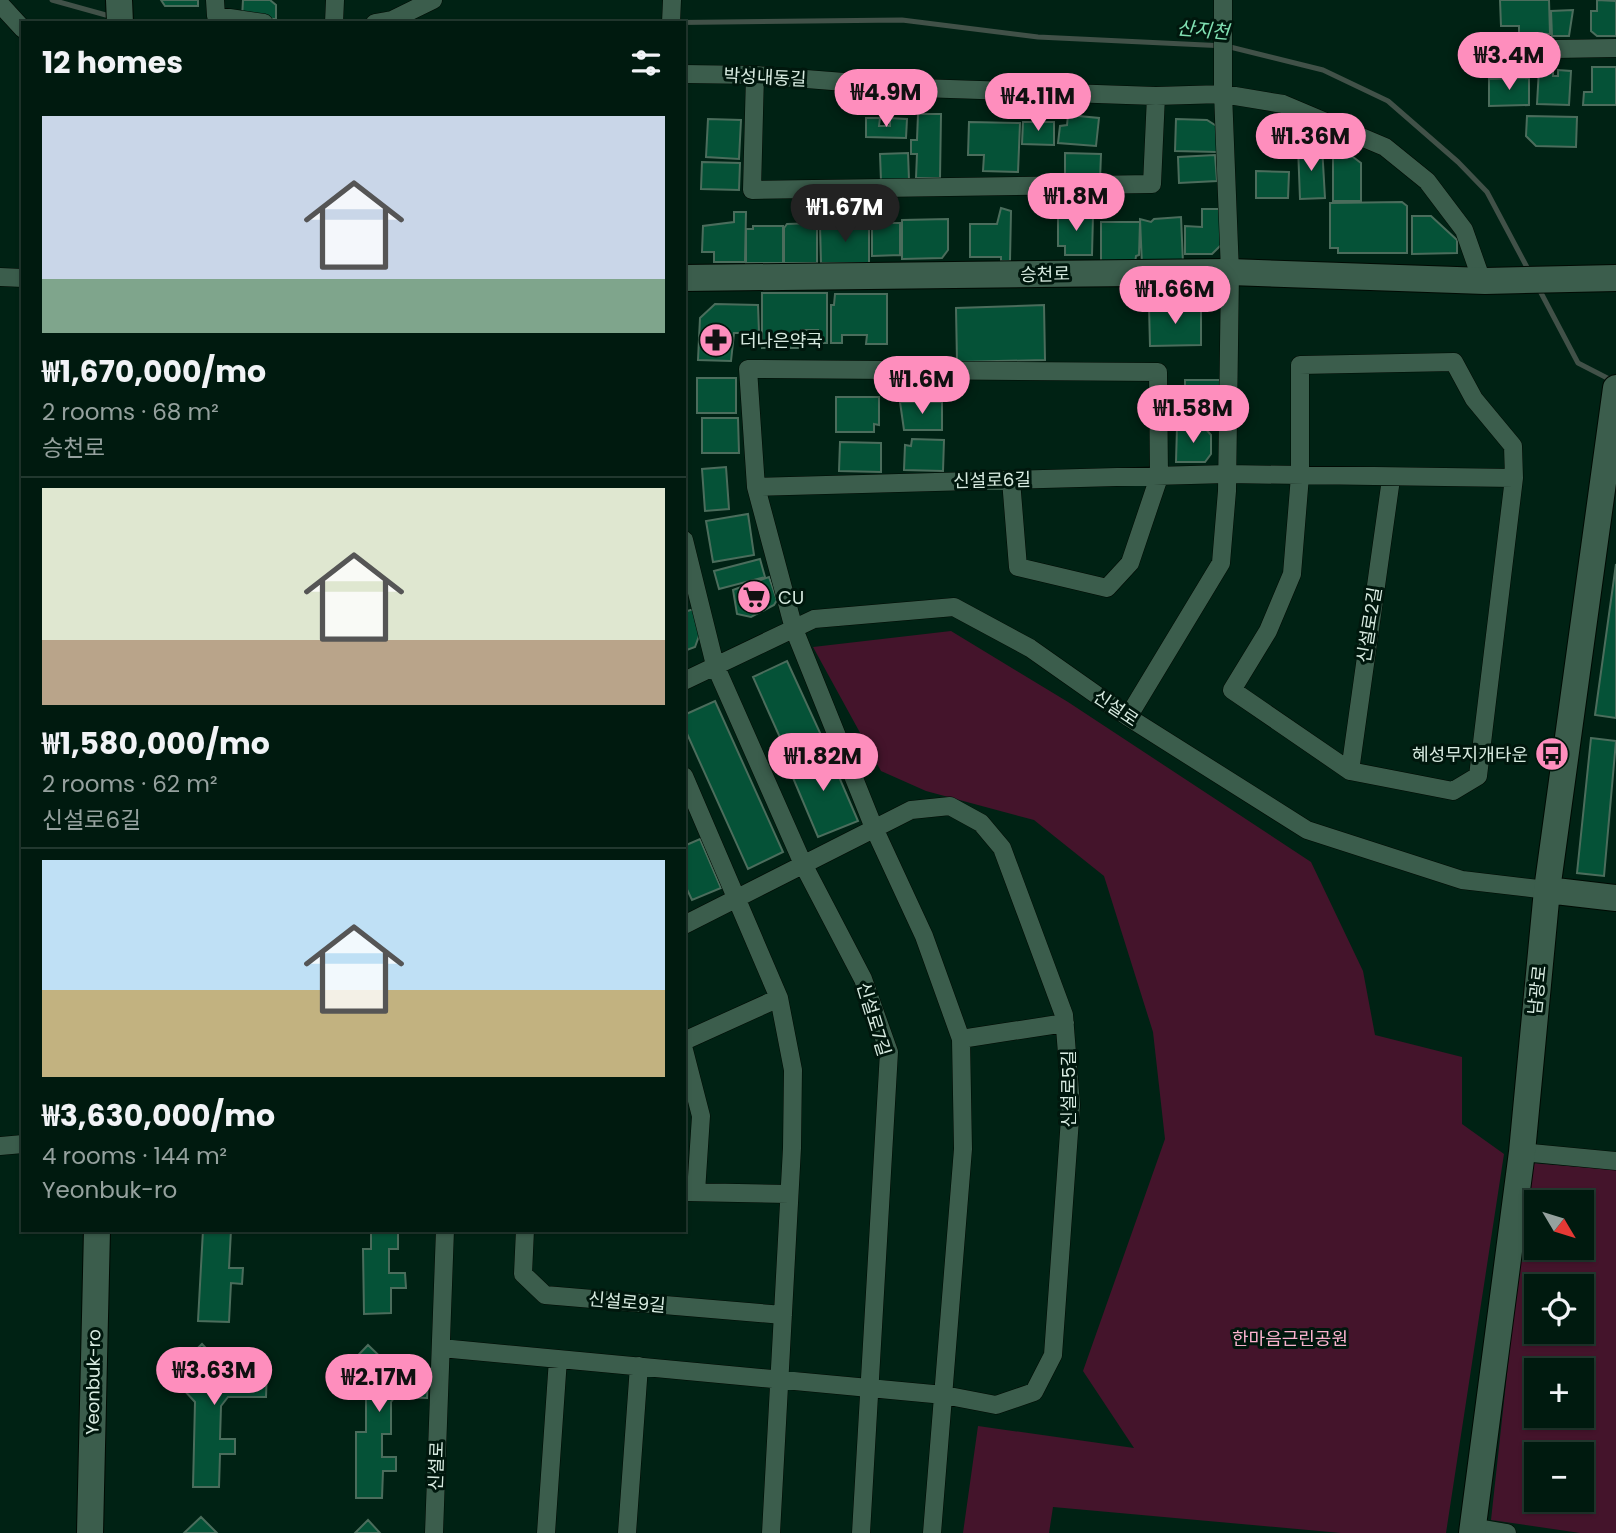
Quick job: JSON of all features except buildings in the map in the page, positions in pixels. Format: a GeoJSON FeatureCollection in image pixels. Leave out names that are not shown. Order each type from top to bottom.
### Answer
{"type":"FeatureCollection","features":[{"type":"Feature","properties":{"kind":"main road"},"geometry":{"type":"LineString","coordinates":[[119,0],[120,21]]}},
{"type":"Feature","properties":{"kind":"main road","name":"승천로"},"geometry":{"type":"LineString","coordinates":[[686,278],[1230,272],[1484,281],[1616,278]]}},
{"type":"Feature","properties":{"kind":"main road","name":"남광로"},"geometry":{"type":"LineString","coordinates":[[1472,1530],[1522,1152],[1547,890],[1616,388]]}},
{"type":"Feature","properties":{"kind":"main road"},"geometry":{"type":"LineString","coordinates":[[1547,890],[1616,898]]}},
{"type":"Feature","properties":{"kind":"main road","name":"Yeonbuk-ro"},"geometry":{"type":"LineString","coordinates":[[90,1533],[97,1232]]}},
{"type":"Feature","properties":{"kind":"street"},"geometry":{"type":"LineString","coordinates":[[334,21],[335,0]]}},
{"type":"Feature","properties":{"kind":"street"},"geometry":{"type":"LineString","coordinates":[[386,21],[408,18],[433,0]]}},
{"type":"Feature","properties":{"kind":"street"},"geometry":{"type":"LineString","coordinates":[[671,21],[672,0]]}},
{"type":"Feature","properties":{"kind":"street"},"geometry":{"type":"LineString","coordinates":[[1128,717],[1221,563],[1227,474],[1230,272],[1223,93],[1223,0]]}},
{"type":"Feature","properties":{"kind":"street"},"geometry":{"type":"LineString","coordinates":[[0,4],[21,27]]}},
{"type":"Feature","properties":{"kind":"street"},"geometry":{"type":"LineString","coordinates":[[216,8],[258,21]]}},
{"type":"Feature","properties":{"kind":"street"},"geometry":{"type":"LineString","coordinates":[[1495,50],[1616,48]]}},
{"type":"Feature","properties":{"kind":"street","name":"박성내동길"},"geometry":{"type":"LineString","coordinates":[[686,74],[755,75],[920,88],[1156,96],[1223,93],[1283,104],[1385,147],[1426,181],[1464,230],[1484,281]]}},
{"type":"Feature","properties":{"kind":"street"},"geometry":{"type":"LineString","coordinates":[[755,75],[752,190],[1152,184],[1156,96]]}},
{"type":"Feature","properties":{"kind":"street"},"geometry":{"type":"LineString","coordinates":[[0,277],[21,278]]}},
{"type":"Feature","properties":{"kind":"street"},"geometry":{"type":"LineString","coordinates":[[1454,362],[1474,399],[1513,446],[1514,478],[1479,776],[1453,791],[1350,771],[1232,690],[1268,631],[1292,574],[1300,477],[1300,365],[1454,362]]}},
{"type":"Feature","properties":{"kind":"street"},"geometry":{"type":"LineString","coordinates":[[932,1533],[963,1149],[961,1040],[924,936],[874,828],[794,629],[756,487],[748,369],[1158,372],[1159,477],[1130,563],[1107,588],[1018,567],[1012,480]]}},
{"type":"Feature","properties":{"kind":"street"},"geometry":{"type":"LineString","coordinates":[[1227,474],[1391,479],[1514,478]]}},
{"type":"Feature","properties":{"kind":"street","name":"신설로6길"},"geometry":{"type":"LineString","coordinates":[[756,487],[1227,474]]}},
{"type":"Feature","properties":{"kind":"street","name":"신설로2길"},"geometry":{"type":"LineString","coordinates":[[1350,771],[1391,479]]}},
{"type":"Feature","properties":{"kind":"street","name":"신설로7길"},"geometry":{"type":"LineString","coordinates":[[686,548],[715,665],[803,864],[863,979],[889,1052],[861,1533]]}},
{"type":"Feature","properties":{"kind":"street","name":"신설로"},"geometry":{"type":"LineString","coordinates":[[686,680],[814,619],[954,607],[1030,648],[1128,717],[1307,830],[1462,880],[1547,890]]}},
{"type":"Feature","properties":{"kind":"street"},"geometry":{"type":"LineString","coordinates":[[686,781],[779,998],[793,1070],[771,1533]]}},
{"type":"Feature","properties":{"kind":"street","name":"신설로5길"},"geometry":{"type":"LineString","coordinates":[[441,1348],[944,1395],[996,1405],[1034,1392],[1054,1355],[1071,1105],[1065,1023],[1002,848],[981,823],[950,806],[911,810],[874,828]]}},
{"type":"Feature","properties":{"kind":"street"},"geometry":{"type":"LineString","coordinates":[[686,924],[874,828]]}},
{"type":"Feature","properties":{"kind":"street"},"geometry":{"type":"LineString","coordinates":[[686,1040],[779,998]]}},
{"type":"Feature","properties":{"kind":"street"},"geometry":{"type":"LineString","coordinates":[[961,1040],[1065,1023]]}},
{"type":"Feature","properties":{"kind":"street"},"geometry":{"type":"LineString","coordinates":[[686,1058],[701,1116],[690,1192],[789,1194]]}},
{"type":"Feature","properties":{"kind":"street"},"geometry":{"type":"LineString","coordinates":[[0,1146],[21,1144]]}},
{"type":"Feature","properties":{"kind":"street"},"geometry":{"type":"LineString","coordinates":[[1522,1152],[1616,1161]]}},
{"type":"Feature","properties":{"kind":"street","name":"신설로"},"geometry":{"type":"LineString","coordinates":[[434,1533],[445,1232]]}},
{"type":"Feature","properties":{"kind":"street","name":"신설로9길"},"geometry":{"type":"LineString","coordinates":[[525,1232],[523,1274],[545,1295],[783,1315]]}},
{"type":"Feature","properties":{"kind":"street"},"geometry":{"type":"LineString","coordinates":[[545,1533],[558,1359]]}},
{"type":"Feature","properties":{"kind":"street"},"geometry":{"type":"LineString","coordinates":[[627,1533],[639,1366]]}},
{"type":"Feature","properties":{"kind":"street"},"geometry":{"type":"LineString","coordinates":[[1472,1530],[1507,1533]]}},
{"type":"Feature","properties":{"kind":"green space","name":"한마음근린공원"},"geometry":{"type":"Polygon","coordinates":[[[951,631],[1068,702],[1311,862],[1363,971],[1375,1035],[1462,1057],[1462,1124],[1504,1154],[1446,1533],[1341,1533],[1053,1507],[1049,1533],[963,1533],[978,1426],[1134,1448],[1083,1371],[1165,1139],[1153,1032],[1104,876],[1034,820],[926,791],[881,771],[813,647],[951,631]]]}},
{"type":"Feature","properties":{"kind":"green space"},"geometry":{"type":"Polygon","coordinates":[[[1530,1163],[1616,1170],[1616,1533],[1580,1533],[1491,1520],[1524,1218],[1524,1260],[1594,1260],[1594,1190],[1527,1190],[1530,1163]]]}},
{"type":"Feature","properties":{"kind":"waterway","name":"산지천"},"geometry":{"type":"LineString","coordinates":[[52,0],[113,17]]}},
{"type":"Feature","properties":{"kind":"waterway","name":"산지천"},"geometry":{"type":"LineString","coordinates":[[686,22],[902,20],[1038,37],[1226,46],[1323,70],[1388,101],[1458,162],[1487,192],[1529,271]]}},
{"type":"Feature","properties":{"kind":"waterway","name":"산지천"},"geometry":{"type":"LineString","coordinates":[[1539,289],[1578,363],[1613,381]]}},
{"type":"Feature","properties":{"kind":"place","name":"더나은약국"},"geometry":{"type":"Point","coordinates":[716,340]}},
{"type":"Feature","properties":{"kind":"place","name":"CU"},"geometry":{"type":"Point","coordinates":[754,597]}},
{"type":"Feature","properties":{"kind":"place","name":"혜성무지개타운"},"geometry":{"type":"Point","coordinates":[1552,754]}}]}
